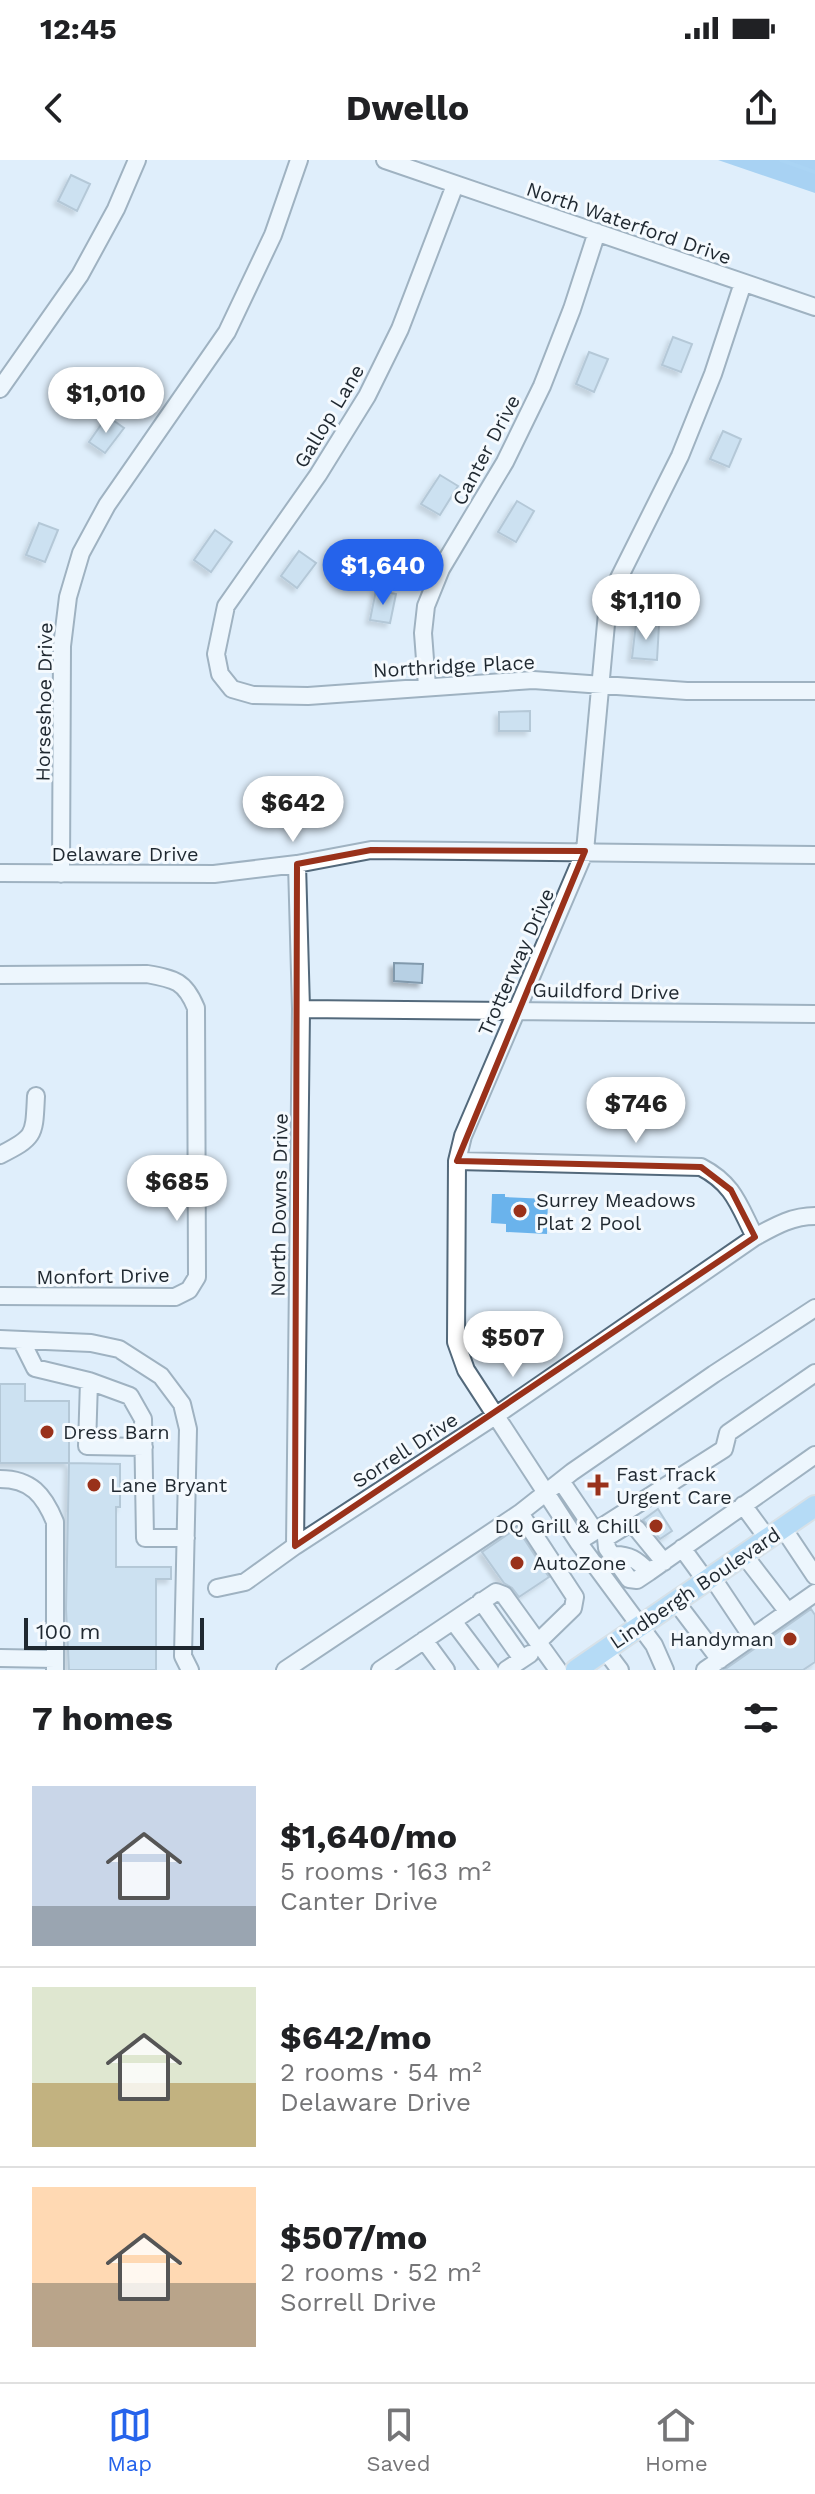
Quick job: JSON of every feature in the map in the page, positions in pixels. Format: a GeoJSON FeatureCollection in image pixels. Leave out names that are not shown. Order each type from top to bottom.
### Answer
{"type":"FeatureCollection","features":[{"type":"Feature","properties":{"kind":"main road","name":"Lindbergh Boulevard"},"geometry":{"type":"LineString","coordinates":[[582,1668],[815,1507]]}},
{"type":"Feature","properties":{"kind":"street"},"geometry":{"type":"LineString","coordinates":[[0,389],[80,275],[116,209],[137,160]]}},
{"type":"Feature","properties":{"kind":"street","name":"Horseshoe Drive"},"geometry":{"type":"LineString","coordinates":[[61,874],[62,646],[68,597],[81,553],[107,505],[227,332],[273,235],[299,160]]}},
{"type":"Feature","properties":{"kind":"street","name":"North Waterford Drive"},"geometry":{"type":"LineString","coordinates":[[385,160],[815,307]]}},
{"type":"Feature","properties":{"kind":"street","name":"Gallop Lane"},"geometry":{"type":"LineString","coordinates":[[216,654],[226,606],[318,475],[367,396],[400,329],[455,185]]}},
{"type":"Feature","properties":{"kind":"street","name":"Canter Drive"},"geometry":{"type":"LineString","coordinates":[[427,686],[423,633],[426,606],[441,569],[505,462],[542,386],[597,232]]}},
{"type":"Feature","properties":{"kind":"street","name":"Trotterway Drive"},"geometry":{"type":"LineString","coordinates":[[665,1670],[654,1645],[578,1542],[466,1370],[456,1342],[457,1161],[463,1136],[585,851],[607,613],[612,592],[680,456],[713,374],[743,283]]}},
{"type":"Feature","properties":{"kind":"street","name":"Northridge Place"},"geometry":{"type":"LineString","coordinates":[[216,654],[220,674],[232,689],[253,695],[308,696],[533,680],[687,691],[815,691]]}},
{"type":"Feature","properties":{"kind":"street","name":"Delaware Drive"},"geometry":{"type":"LineString","coordinates":[[0,873],[214,874],[297,864],[371,850],[815,855]]}},
{"type":"Feature","properties":{"kind":"street","name":"North Downs Drive"},"geometry":{"type":"LineString","coordinates":[[295,1546],[301,1009],[297,864]]}},
{"type":"Feature","properties":{"kind":"street","name":"Monfort Drive"},"geometry":{"type":"LineString","coordinates":[[0,975],[147,974],[171,978],[188,989],[196,1008],[197,1277],[189,1290],[175,1297],[0,1296]]}},
{"type":"Feature","properties":{"kind":"street","name":"Guildford Drive"},"geometry":{"type":"LineString","coordinates":[[301,1009],[815,1014]]}},
{"type":"Feature","properties":{"kind":"street"},"geometry":{"type":"LineString","coordinates":[[0,1155],[26,1142],[35,1125],[36,1096]]}},
{"type":"Feature","properties":{"kind":"street"},"geometry":{"type":"LineString","coordinates":[[457,1161],[701,1167],[720,1177],[731,1190],[755,1237]]}},
{"type":"Feature","properties":{"kind":"street","name":"Sorrell Drive"},"geometry":{"type":"LineString","coordinates":[[217,1588],[245,1582],[495,1416],[755,1237],[783,1222],[801,1216],[815,1216]]}},
{"type":"Feature","properties":{"kind":"street"},"geometry":{"type":"LineString","coordinates":[[285,1670],[520,1513],[714,1374],[815,1308]]}},
{"type":"Feature","properties":{"kind":"street"},"geometry":{"type":"LineString","coordinates":[[0,1339],[91,1343],[119,1349],[161,1376],[182,1404],[188,1429],[183,1656],[190,1670]]}},
{"type":"Feature","properties":{"kind":"street"},"geometry":{"type":"LineString","coordinates":[[21,1340],[35,1368],[89,1381],[130,1396],[143,1419],[145,1538],[186,1538]]}},
{"type":"Feature","properties":{"kind":"street"},"geometry":{"type":"LineString","coordinates":[[578,1542],[724,1449],[728,1433],[815,1373]]}},
{"type":"Feature","properties":{"kind":"street"},"geometry":{"type":"LineString","coordinates":[[89,1381],[87,1446],[144,1447]]}},
{"type":"Feature","properties":{"kind":"street"},"geometry":{"type":"LineString","coordinates":[[643,1566],[664,1562],[815,1455]]}},
{"type":"Feature","properties":{"kind":"street"},"geometry":{"type":"LineString","coordinates":[[0,1479],[22,1481],[33,1487],[48,1506],[55,1522],[55,1664],[0,1658]]}},
{"type":"Feature","properties":{"kind":"street"},"geometry":{"type":"LineString","coordinates":[[561,1481],[595,1531]]}},
{"type":"Feature","properties":{"kind":"street"},"geometry":{"type":"LineString","coordinates":[[743,1505],[815,1576]]}},
{"type":"Feature","properties":{"kind":"street"},"geometry":{"type":"LineString","coordinates":[[506,1670],[540,1644],[573,1608],[575,1597],[520,1513]]}},
{"type":"Feature","properties":{"kind":"street"},"geometry":{"type":"LineString","coordinates":[[643,1566],[637,1580],[629,1579],[607,1548],[606,1538],[629,1524],[637,1529],[664,1562]]}},
{"type":"Feature","properties":{"kind":"street"},"geometry":{"type":"LineString","coordinates":[[624,1539],[643,1566]]}},
{"type":"Feature","properties":{"kind":"street"},"geometry":{"type":"LineString","coordinates":[[682,1548],[752,1637]]}},
{"type":"Feature","properties":{"kind":"street"},"geometry":{"type":"LineString","coordinates":[[744,1555],[788,1612]]}},
{"type":"Feature","properties":{"kind":"street"},"geometry":{"type":"LineString","coordinates":[[380,1670],[403,1664],[424,1640],[496,1592],[504,1595],[558,1670]]}},
{"type":"Feature","properties":{"kind":"street"},"geometry":{"type":"LineString","coordinates":[[676,1602],[712,1665],[815,1593]]}},
{"type":"Feature","properties":{"kind":"street"},"geometry":{"type":"LineString","coordinates":[[481,1601],[522,1659]]}},
{"type":"Feature","properties":{"kind":"street"},"geometry":{"type":"LineString","coordinates":[[453,1621],[490,1670]]}},
{"type":"Feature","properties":{"kind":"street"},"geometry":{"type":"LineString","coordinates":[[424,1640],[446,1670]]}},
{"type":"Feature","properties":{"kind":"street"},"geometry":{"type":"LineString","coordinates":[[605,1650],[620,1670]]}},
{"type":"Feature","properties":{"kind":"highlighted area"},"geometry":{"type":"Polygon","coordinates":[[[371,850],[585,851],[457,1161],[701,1167],[731,1190],[755,1237],[295,1546],[297,864],[371,850]]]}},
{"type":"Feature","properties":{"kind":"shaded area"},"geometry":{"type":"Polygon","coordinates":[[[718,160],[815,160],[815,193],[718,160]]]}},
{"type":"Feature","properties":{"kind":"shaded area","name":"Surrey Meadows Plat 2 Pool"},"geometry":{"type":"Polygon","coordinates":[[[492,1194],[548,1199],[547,1234],[506,1232],[506,1224],[491,1223],[492,1194]]]}},
{"type":"Feature","properties":{"kind":"building"},"geometry":{"type":"Polygon","coordinates":[[[71,175],[90,184],[77,211],[58,201],[71,175]]]}},
{"type":"Feature","properties":{"kind":"building"},"geometry":{"type":"Polygon","coordinates":[[[673,337],[692,344],[681,372],[662,365],[673,337]]]}},
{"type":"Feature","properties":{"kind":"building"},"geometry":{"type":"Polygon","coordinates":[[[589,352],[608,359],[594,392],[576,384],[589,352]]]}},
{"type":"Feature","properties":{"kind":"building"},"geometry":{"type":"Polygon","coordinates":[[[107,416],[124,428],[105,453],[89,442],[107,416]]]}},
{"type":"Feature","properties":{"kind":"building"},"geometry":{"type":"Polygon","coordinates":[[[723,431],[741,439],[729,467],[710,459],[723,431]]]}},
{"type":"Feature","properties":{"kind":"building"},"geometry":{"type":"Polygon","coordinates":[[[440,475],[458,486],[440,515],[421,504],[440,475]]]}},
{"type":"Feature","properties":{"kind":"building"},"geometry":{"type":"Polygon","coordinates":[[[517,501],[534,511],[516,542],[498,532],[517,501]]]}},
{"type":"Feature","properties":{"kind":"building"},"geometry":{"type":"Polygon","coordinates":[[[39,523],[58,530],[45,562],[26,555],[39,523]]]}},
{"type":"Feature","properties":{"kind":"building"},"geometry":{"type":"Polygon","coordinates":[[[215,530],[232,542],[211,572],[194,560],[215,530]]]}},
{"type":"Feature","properties":{"kind":"building"},"geometry":{"type":"Polygon","coordinates":[[[299,551],[316,563],[297,588],[281,576],[299,551]]]}},
{"type":"Feature","properties":{"kind":"building"},"geometry":{"type":"Polygon","coordinates":[[[376,590],[396,594],[390,623],[370,620],[376,590]]]}},
{"type":"Feature","properties":{"kind":"building"},"geometry":{"type":"Polygon","coordinates":[[[636,623],[659,625],[657,660],[632,658],[636,623]]]}},
{"type":"Feature","properties":{"kind":"building"},"geometry":{"type":"Polygon","coordinates":[[[530,711],[530,731],[499,731],[499,712],[530,711]]]}},
{"type":"Feature","properties":{"kind":"building"},"geometry":{"type":"Polygon","coordinates":[[[394,963],[423,964],[422,983],[394,981],[394,963]]]}},
{"type":"Feature","properties":{"kind":"building"},"geometry":{"type":"Polygon","coordinates":[[[0,1384],[25,1384],[25,1401],[69,1401],[69,1463],[0,1463],[0,1384]]]}},
{"type":"Feature","properties":{"kind":"building"},"geometry":{"type":"Polygon","coordinates":[[[69,1463],[120,1464],[116,1567],[171,1567],[171,1579],[156,1579],[156,1670],[69,1670],[66,1609],[69,1463]]]}},
{"type":"Feature","properties":{"kind":"building","name":"DQ Grill & Chill"},"geometry":{"type":"Polygon","coordinates":[[[658,1509],[672,1531],[660,1539],[643,1520],[658,1509]]]}},
{"type":"Feature","properties":{"kind":"building","name":"AutoZone"},"geometry":{"type":"Polygon","coordinates":[[[517,1528],[549,1577],[519,1597],[504,1583],[482,1552],[517,1528]]]}},
{"type":"Feature","properties":{"kind":"building","name":"Handyman"},"geometry":{"type":"Polygon","coordinates":[[[811,1609],[815,1615],[815,1662],[803,1670],[724,1670],[811,1609]]]}},
{"type":"Feature","properties":{"kind":"waterway"},"geometry":{"type":"LineString","coordinates":[[781,160],[815,172]]}},
{"type":"Feature","properties":{"kind":"place","name":"Surrey Meadows Plat 2 Pool"},"geometry":{"type":"Point","coordinates":[520,1211]}},
{"type":"Feature","properties":{"kind":"place","name":"Dress Barn"},"geometry":{"type":"Point","coordinates":[47,1432]}},
{"type":"Feature","properties":{"kind":"place","name":"Lane Bryant"},"geometry":{"type":"Point","coordinates":[94,1485]}},
{"type":"Feature","properties":{"kind":"place","name":"Fast Track Urgent Care"},"geometry":{"type":"Point","coordinates":[598,1485]}},
{"type":"Feature","properties":{"kind":"place","name":"DQ Grill & Chill"},"geometry":{"type":"Point","coordinates":[656,1526]}},
{"type":"Feature","properties":{"kind":"place","name":"AutoZone"},"geometry":{"type":"Point","coordinates":[517,1563]}},
{"type":"Feature","properties":{"kind":"place","name":"Handyman"},"geometry":{"type":"Point","coordinates":[790,1639]}}]}
